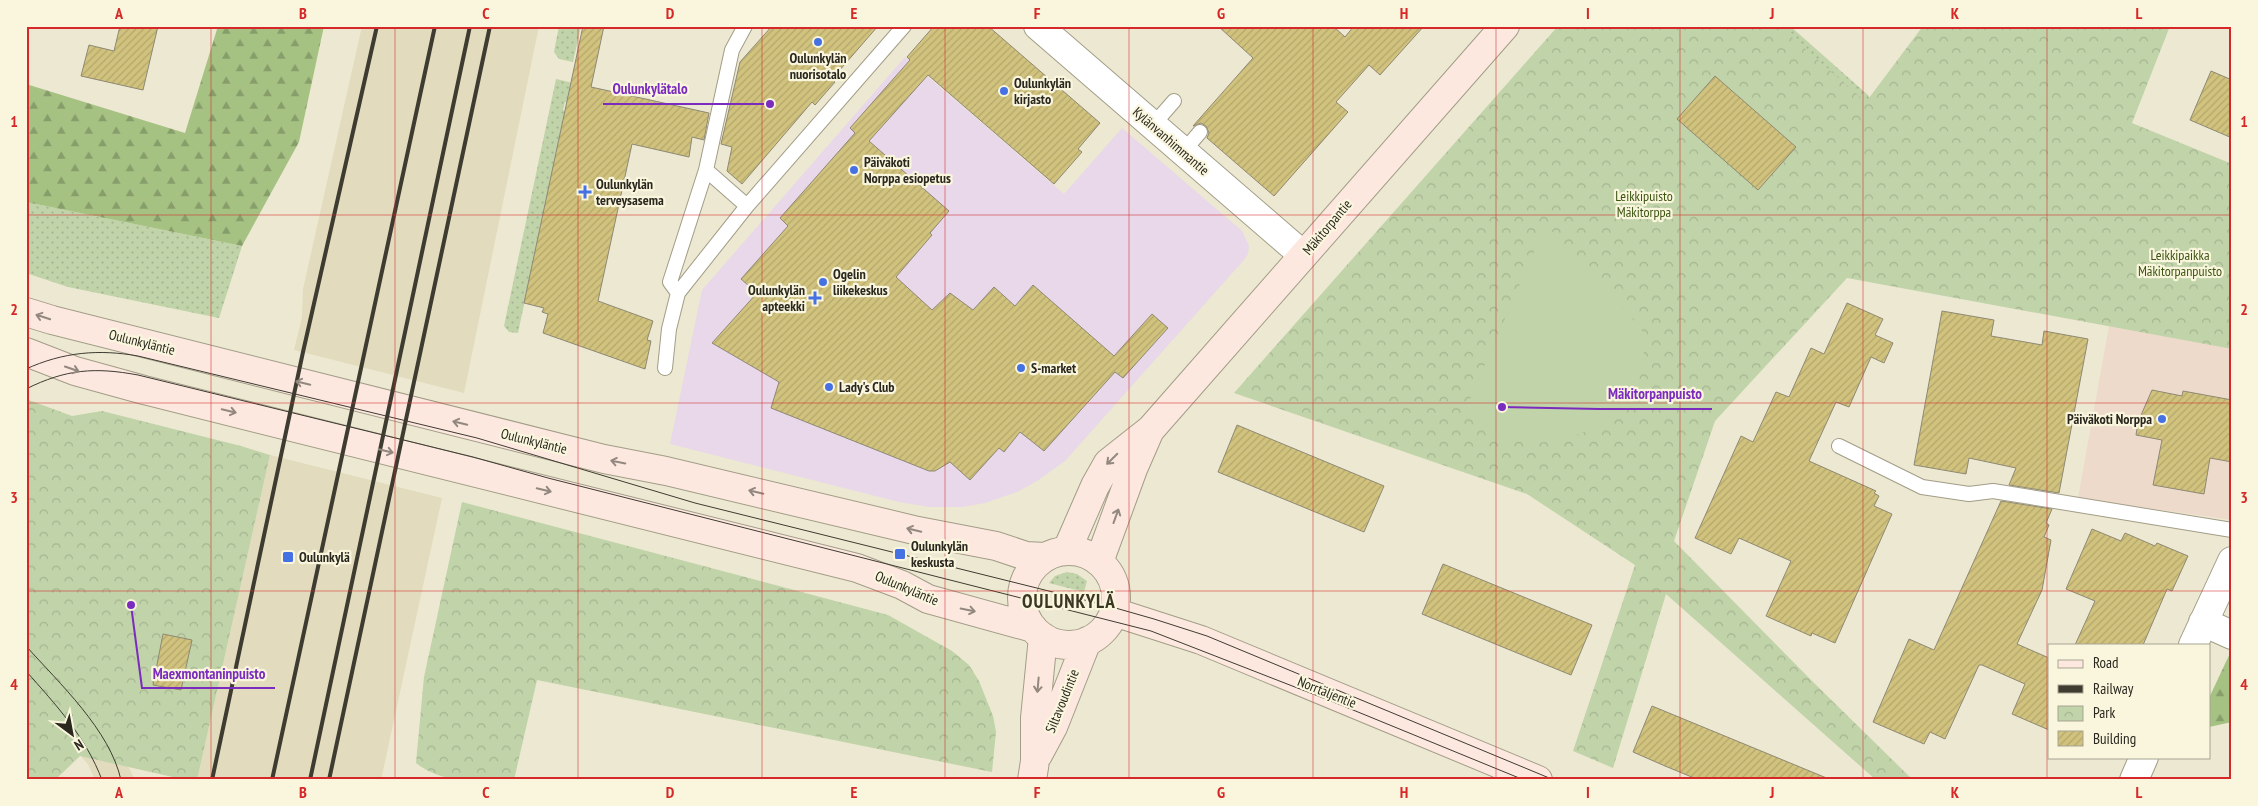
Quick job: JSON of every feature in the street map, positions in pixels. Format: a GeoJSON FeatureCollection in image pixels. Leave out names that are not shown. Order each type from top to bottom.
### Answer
{"type":"FeatureCollection","features":[{"type":"Feature","properties":{"kind":"main road","name":"Mäkitorpantie"},"geometry":{"type":"LineString","coordinates":[[1056,553],[1108,463],[1151,429],[1505,26]]}},
{"type":"Feature","properties":{"kind":"main road","name":"Oulunkyläntie"},"geometry":{"type":"LineString","coordinates":[[26,312],[604,459],[666,471],[918,531],[996,546],[1026,556],[1056,553]]}},
{"type":"Feature","properties":{"kind":"main road","name":"Oulunkyläntie"},"geometry":{"type":"LineString","coordinates":[[26,352],[75,370],[144,390],[857,568],[902,585],[928,599],[1038,633]]}},
{"type":"Feature","properties":{"kind":"main road","name":"Mäkitorpantie"},"geometry":{"type":"LineString","coordinates":[[1099,562],[1133,470],[1151,429]]}},
{"type":"Feature","properties":{"kind":"main road"},"geometry":{"type":"LineString","coordinates":[[1056,553],[1090,555],[1099,562],[1107,570],[1115,590],[1114,612],[1105,628],[1087,641],[1064,644],[1038,633],[1024,611],[1022,590],[1026,576],[1034,565],[1056,553]]}},
{"type":"Feature","properties":{"kind":"main road","name":"Norrtäljentie"},"geometry":{"type":"LineString","coordinates":[[1114,612],[1201,640],[1538,780]]}},
{"type":"Feature","properties":{"kind":"main road","name":"Siltavoudintie"},"geometry":{"type":"LineString","coordinates":[[1034,770],[1038,633]]}},
{"type":"Feature","properties":{"kind":"main road","name":"Siltavoudintie"},"geometry":{"type":"LineString","coordinates":[[1034,770],[1087,641]]}},
{"type":"Feature","properties":{"kind":"street","name":"Kylänvanhimmantie"},"geometry":{"type":"LineString","coordinates":[[1051,30],[1153,125],[1192,142],[1303,255]]}},
{"type":"Feature","properties":{"kind":"street"},"geometry":{"type":"LineString","coordinates":[[2232,561],[2198,633],[2232,635]]}},
{"type":"Feature","properties":{"kind":"street"},"geometry":{"type":"LineString","coordinates":[[2134,780],[2144,758]]}},
{"type":"Feature","properties":{"kind":"lane"},"geometry":{"type":"LineString","coordinates":[[678,293],[670,282],[706,170],[732,50],[745,26]]}},
{"type":"Feature","properties":{"kind":"lane"},"geometry":{"type":"LineString","coordinates":[[665,368],[670,329],[678,293],[747,206],[904,26]]}},
{"type":"Feature","properties":{"kind":"lane"},"geometry":{"type":"LineString","coordinates":[[1153,125],[1174,101]]}},
{"type":"Feature","properties":{"kind":"lane"},"geometry":{"type":"LineString","coordinates":[[706,170],[747,206]]}},
{"type":"Feature","properties":{"kind":"lane"},"geometry":{"type":"LineString","coordinates":[[1839,446],[1922,487],[1969,494],[1993,491],[2232,530]]}},
{"type":"Feature","properties":{"kind":"shaded area"},"geometry":{"type":"Polygon","coordinates":[[[362,26],[539,26],[464,393],[294,350],[302,317],[303,289],[362,26]]]}},
{"type":"Feature","properties":{"kind":"shaded area"},"geometry":{"type":"Polygon","coordinates":[[[905,57],[1064,194],[1122,128],[1242,231],[1249,246],[1248,254],[1243,261],[1065,461],[1037,481],[1017,492],[985,503],[963,507],[930,507],[899,502],[670,444],[702,290],[905,57]]]}},
{"type":"Feature","properties":{"kind":"shaded area","name":"Päiväkoti Norppa"},"geometry":{"type":"Polygon","coordinates":[[[2109,326],[2232,349],[2232,520],[2078,498],[2109,326]]]}},
{"type":"Feature","properties":{"kind":"shaded area"},"geometry":{"type":"Polygon","coordinates":[[[270,455],[442,498],[381,780],[197,780],[270,455]]]}},
{"type":"Feature","properties":{"kind":"shaded area"},"geometry":{"type":"Polygon","coordinates":[[[79,754],[127,764],[135,780],[95,780],[88,764],[79,754]]]}},
{"type":"Feature","properties":{"kind":"green space"},"geometry":{"type":"Polygon","coordinates":[[[218,26],[324,26],[299,142],[242,246],[26,202],[26,84],[185,133],[218,26]]]}},
{"type":"Feature","properties":{"kind":"green space"},"geometry":{"type":"Polygon","coordinates":[[[559,26],[581,26],[573,62],[559,59],[554,52],[559,26]]]}},
{"type":"Feature","properties":{"kind":"green space"},"geometry":{"type":"Polygon","coordinates":[[[1558,26],[1779,26],[1866,102],[1923,26],[2170,26],[2132,123],[2232,164],[2232,349],[1847,278],[1715,421],[1674,541],[1913,780],[1876,780],[1666,594],[1613,768],[1573,751],[1635,565],[1527,494],[1234,393],[1558,26]]]}},
{"type":"Feature","properties":{"kind":"green space"},"geometry":{"type":"Polygon","coordinates":[[[1744,26],[1790,26],[1868,95],[1878,112],[1744,26]]]}},
{"type":"Feature","properties":{"kind":"green space"},"geometry":{"type":"Polygon","coordinates":[[[556,79],[573,83],[569,103],[565,102],[563,110],[565,111],[518,333],[509,332],[504,326],[556,79]]]}},
{"type":"Feature","properties":{"kind":"green space"},"geometry":{"type":"Polygon","coordinates":[[[26,202],[242,246],[219,318],[68,287],[26,273],[26,202]]]}},
{"type":"Feature","properties":{"kind":"green space"},"geometry":{"type":"Polygon","coordinates":[[[1544,229],[1553,232],[1629,316],[1641,325],[1644,358],[1640,377],[1630,395],[1616,411],[1599,424],[1579,434],[1558,440],[1536,443],[1515,441],[1495,434],[1475,420],[1465,410],[1544,229]]]}},
{"type":"Feature","properties":{"kind":"green space"},"geometry":{"type":"Polygon","coordinates":[[[26,399],[72,416],[102,411],[270,455],[197,780],[186,780],[80,756],[55,780],[26,780],[26,399]]]}},
{"type":"Feature","properties":{"kind":"green space"},"geometry":{"type":"Polygon","coordinates":[[[462,502],[888,615],[952,651],[969,665],[979,681],[993,716],[996,732],[992,772],[537,680],[514,780],[463,780],[438,775],[427,770],[416,763],[424,677],[462,502]]]}},
{"type":"Feature","properties":{"kind":"green space"},"geometry":{"type":"Polygon","coordinates":[[[1067,572],[1077,574],[1087,581],[1084,592],[1049,583],[1055,576],[1067,572]]]}},
{"type":"Feature","properties":{"kind":"green space"},"geometry":{"type":"Polygon","coordinates":[[[2232,649],[2232,722],[2210,727],[2210,696],[2232,649]]]}},
{"type":"Feature","properties":{"kind":"building"},"geometry":{"type":"Polygon","coordinates":[[[120,26],[158,26],[143,90],[81,76],[89,45],[114,51],[120,26]]]}},
{"type":"Feature","properties":{"kind":"building","name":"Oulunkylän terveysasema"},"geometry":{"type":"Polygon","coordinates":[[[583,26],[604,26],[591,87],[709,113],[704,140],[692,137],[689,157],[632,144],[598,301],[653,321],[647,340],[651,341],[645,369],[543,333],[548,314],[542,312],[544,308],[524,303],[583,26]]]}},
{"type":"Feature","properties":{"kind":"building"},"geometry":{"type":"Polygon","coordinates":[[[772,26],[878,26],[832,79],[835,82],[815,105],[812,102],[742,184],[727,171],[732,147],[721,144],[740,62],[772,26]]]}},
{"type":"Feature","properties":{"kind":"building","name":"Ogelin liikekeskus"},"geometry":{"type":"Polygon","coordinates":[[[934,26],[988,26],[1100,123],[1078,149],[1082,152],[1054,184],[928,75],[869,141],[949,211],[930,233],[932,235],[896,277],[932,310],[950,293],[973,310],[994,287],[1015,306],[1033,285],[1114,356],[1152,314],[1168,328],[1123,378],[1115,372],[1044,451],[1020,432],[1004,452],[999,448],[970,480],[950,462],[935,471],[929,471],[771,408],[779,382],[712,343],[757,293],[741,279],[788,226],[780,218],[855,133],[850,128],[910,60],[907,57],[934,26]]]}},
{"type":"Feature","properties":{"kind":"building"},"geometry":{"type":"Polygon","coordinates":[[[1218,26],[1333,26],[1345,37],[1354,26],[1424,26],[1380,75],[1369,65],[1336,102],[1348,112],[1274,196],[1207,138],[1209,133],[1206,126],[1201,123],[1193,126],[1253,58],[1218,26]]]}},
{"type":"Feature","properties":{"kind":"building"},"geometry":{"type":"Polygon","coordinates":[[[2211,71],[2232,80],[2232,138],[2190,120],[2211,71]]]}},
{"type":"Feature","properties":{"kind":"building"},"geometry":{"type":"Polygon","coordinates":[[[1715,76],[1796,147],[1758,190],[1677,119],[1715,76]]]}},
{"type":"Feature","properties":{"kind":"building"},"geometry":{"type":"Polygon","coordinates":[[[1847,303],[1883,319],[1875,335],[1893,343],[1884,363],[1871,357],[1849,407],[1836,402],[1809,461],[1876,491],[1874,493],[1879,496],[1874,506],[1892,514],[1835,643],[1812,633],[1811,636],[1766,616],[1791,561],[1739,538],[1731,554],[1695,538],[1741,436],[1753,442],[1776,392],[1789,397],[1811,348],[1824,354],[1847,303]]]}},
{"type":"Feature","properties":{"kind":"building"},"geometry":{"type":"Polygon","coordinates":[[[1942,311],[1994,320],[1991,336],[2042,345],[2044,331],[2088,339],[2059,493],[2009,485],[2016,468],[1969,458],[1966,474],[1914,465],[1942,311]]]}},
{"type":"Feature","properties":{"kind":"building"},"geometry":{"type":"Polygon","coordinates":[[[2152,390],[2182,396],[2183,391],[2232,400],[2232,462],[2210,458],[2204,494],[2153,485],[2162,440],[2136,435],[2138,422],[2152,390]]]}},
{"type":"Feature","properties":{"kind":"building"},"geometry":{"type":"Polygon","coordinates":[[[1237,425],[1384,486],[1364,532],[1218,472],[1237,425]]]}},
{"type":"Feature","properties":{"kind":"building"},"geometry":{"type":"Polygon","coordinates":[[[2001,501],[2052,509],[2046,523],[2049,525],[2044,537],[2051,540],[2042,590],[2017,644],[2048,658],[2048,730],[2012,714],[2025,684],[1982,665],[1979,665],[1945,739],[1930,732],[1924,744],[1873,722],[1909,639],[1934,650],[2001,501]]]}},
{"type":"Feature","properties":{"kind":"building"},"geometry":{"type":"Polygon","coordinates":[[[2092,529],[2121,541],[2125,533],[2155,546],[2157,543],[2188,556],[2172,591],[2167,589],[2143,644],[2075,644],[2095,601],[2066,589],[2092,529]]]}},
{"type":"Feature","properties":{"kind":"building"},"geometry":{"type":"Polygon","coordinates":[[[1443,564],[1592,625],[1571,675],[1422,614],[1443,564]]]}},
{"type":"Feature","properties":{"kind":"building"},"geometry":{"type":"Polygon","coordinates":[[[163,634],[192,640],[181,690],[153,685],[163,634]]]}},
{"type":"Feature","properties":{"kind":"building"},"geometry":{"type":"Polygon","coordinates":[[[1652,706],[1829,780],[1699,780],[1665,766],[1633,752],[1652,706]]]}},
{"type":"Feature","properties":{"kind":"tram line"},"geometry":{"type":"LineString","coordinates":[[26,369],[54,359],[81,354],[109,353],[138,356],[477,438],[695,503],[1105,605],[1207,636],[1554,780]]}},
{"type":"Feature","properties":{"kind":"tram line"},"geometry":{"type":"LineString","coordinates":[[26,389],[54,377],[81,372],[108,371],[138,375],[473,457],[548,478],[1151,631],[1336,703],[1524,780]]}},
{"type":"Feature","properties":{"kind":"tram line"},"geometry":{"type":"LineString","coordinates":[[26,646],[68,691],[95,725],[115,761],[121,780]]}},
{"type":"Feature","properties":{"kind":"tram line"},"geometry":{"type":"LineString","coordinates":[[26,671],[59,709],[79,736],[102,780]]}},
{"type":"Feature","properties":{"kind":"railway"},"geometry":{"type":"LineString","coordinates":[[212,780],[303,352],[377,26]]}},
{"type":"Feature","properties":{"kind":"railway"},"geometry":{"type":"LineString","coordinates":[[272,780],[435,26]]}},
{"type":"Feature","properties":{"kind":"railway"},"geometry":{"type":"LineString","coordinates":[[310,780],[470,26]]}},
{"type":"Feature","properties":{"kind":"railway"},"geometry":{"type":"LineString","coordinates":[[329,780],[490,26]]}},
{"type":"Feature","properties":{"kind":"place","name":"Oulunkylän nuorisotalo"},"geometry":{"type":"Point","coordinates":[818,42]}},
{"type":"Feature","properties":{"kind":"place","name":"Oulunkylän kirjasto"},"geometry":{"type":"Point","coordinates":[1004,91]}},
{"type":"Feature","properties":{"kind":"place","name":"Oulunkylätalo"},"geometry":{"type":"Point","coordinates":[770,104]}},
{"type":"Feature","properties":{"kind":"place","name":"Päiväkoti Norppa esiopetus"},"geometry":{"type":"Point","coordinates":[854,170]}},
{"type":"Feature","properties":{"kind":"place","name":"Oulunkylän terveysasema"},"geometry":{"type":"Point","coordinates":[585,192]}},
{"type":"Feature","properties":{"kind":"place","name":"Ogelin liikekeskus"},"geometry":{"type":"Point","coordinates":[823,282]}},
{"type":"Feature","properties":{"kind":"place","name":"Oulunkylän apteekki"},"geometry":{"type":"Point","coordinates":[815,298]}},
{"type":"Feature","properties":{"kind":"place","name":"S-market"},"geometry":{"type":"Point","coordinates":[1021,368]}},
{"type":"Feature","properties":{"kind":"place","name":"Lady's Club"},"geometry":{"type":"Point","coordinates":[829,387]}},
{"type":"Feature","properties":{"kind":"place","name":"Mäkitorpanpuisto"},"geometry":{"type":"Point","coordinates":[1502,407]}},
{"type":"Feature","properties":{"kind":"place","name":"Päiväkoti Norppa"},"geometry":{"type":"Point","coordinates":[2162,419]}},
{"type":"Feature","properties":{"kind":"place","name":"Oulunkylän keskusta"},"geometry":{"type":"Point","coordinates":[900,554]}},
{"type":"Feature","properties":{"kind":"place","name":"Oulunkylä"},"geometry":{"type":"Point","coordinates":[288,557]}},
{"type":"Feature","properties":{"kind":"place","name":"Maexmontaninpuisto"},"geometry":{"type":"Point","coordinates":[131,605]}},
{"type":"Feature","properties":{"kind":"district","name":"OULUNKYLÄ"},"geometry":{"type":"Point","coordinates":[1069,601]}},
{"type":"Feature","properties":{"kind":"park label","name":"Leikkipuisto Mäkitorppa"},"geometry":{"type":"Point","coordinates":[1644,204]}},
{"type":"Feature","properties":{"kind":"park label","name":"Leikkipaikka Mäkitorpanpuisto"},"geometry":{"type":"Point","coordinates":[2180,264]}}]}
